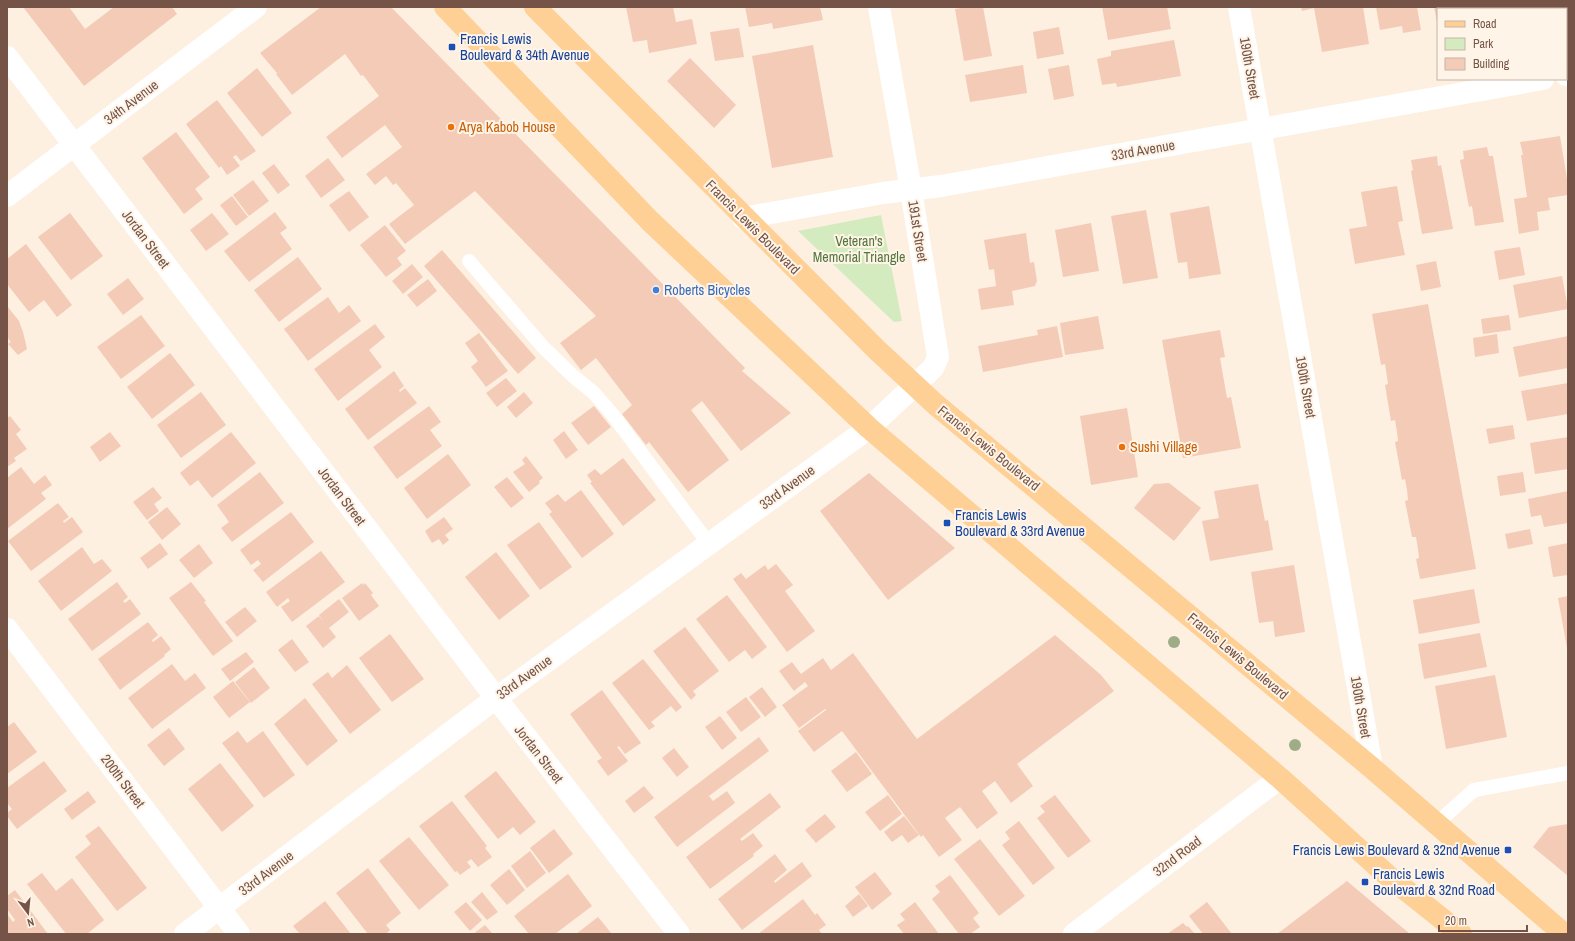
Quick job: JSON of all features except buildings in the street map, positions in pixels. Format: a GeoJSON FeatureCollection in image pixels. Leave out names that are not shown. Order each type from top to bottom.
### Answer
{"type":"FeatureCollection","features":[{"type":"Feature","properties":{"kind":"main road"},"geometry":{"type":"LineString","coordinates":[[445,7],[650,221],[869,428],[1280,778],[1387,875],[1461,934]]}},
{"type":"Feature","properties":{"kind":"main road","name":"Francis Lewis Boulevard"},"geometry":{"type":"LineString","coordinates":[[535,7],[876,350],[950,418],[1047,496],[1372,768],[1564,934]]}},
{"type":"Feature","properties":{"kind":"street","name":"34th Avenue"},"geometry":{"type":"LineString","coordinates":[[7,196],[256,7]]}},
{"type":"Feature","properties":{"kind":"street","name":"191st Street"},"geometry":{"type":"LineString","coordinates":[[869,428],[932,368],[938,357],[879,7]]}},
{"type":"Feature","properties":{"kind":"street","name":"190th Street"},"geometry":{"type":"LineString","coordinates":[[1240,7],[1372,768]]}},
{"type":"Feature","properties":{"kind":"street","name":"Jordan Street"},"geometry":{"type":"LineString","coordinates":[[7,57],[496,698],[679,934]]}},
{"type":"Feature","properties":{"kind":"street","name":"33rd Avenue"},"geometry":{"type":"LineString","coordinates":[[744,218],[883,192],[911,190],[1537,80]]}},
{"type":"Feature","properties":{"kind":"street","name":"33rd Avenue"},"geometry":{"type":"LineString","coordinates":[[185,934],[496,698],[869,428]]}},
{"type":"Feature","properties":{"kind":"street","name":"200th Street"},"geometry":{"type":"LineString","coordinates":[[7,629],[239,934]]}},
{"type":"Feature","properties":{"kind":"street","name":"32nd Road"},"geometry":{"type":"LineString","coordinates":[[1074,934],[1280,778]]}},
{"type":"Feature","properties":{"kind":"lane"},"geometry":{"type":"LineString","coordinates":[[469,261],[543,347],[594,393],[613,415],[709,544]]}},
{"type":"Feature","properties":{"kind":"lane"},"geometry":{"type":"LineString","coordinates":[[1437,823],[1474,790],[1568,773]]}},
{"type":"Feature","properties":{"kind":"green space","name":"Veteran's Memorial Triangle"},"geometry":{"type":"Polygon","coordinates":[[[881,215],[902,321],[894,322],[798,231],[881,215]]]}},
{"type":"Feature","properties":{"kind":"place","name":"Francis Lewis Boulevard & 34th Avenue"},"geometry":{"type":"Point","coordinates":[452,47]}},
{"type":"Feature","properties":{"kind":"place","name":"Arya Kabob House"},"geometry":{"type":"Point","coordinates":[451,127]}},
{"type":"Feature","properties":{"kind":"place","name":"Roberts Bicycles"},"geometry":{"type":"Point","coordinates":[656,290]}},
{"type":"Feature","properties":{"kind":"place","name":"Sushi Village"},"geometry":{"type":"Point","coordinates":[1122,447]}},
{"type":"Feature","properties":{"kind":"place","name":"Francis Lewis Boulevard & 33rd Avenue"},"geometry":{"type":"Point","coordinates":[947,523]}},
{"type":"Feature","properties":{"kind":"place","name":"Francis Lewis Boulevard & 32nd Avenue"},"geometry":{"type":"Point","coordinates":[1508,850]}},
{"type":"Feature","properties":{"kind":"place","name":"Francis Lewis Boulevard & 32nd Road"},"geometry":{"type":"Point","coordinates":[1365,882]}}]}
